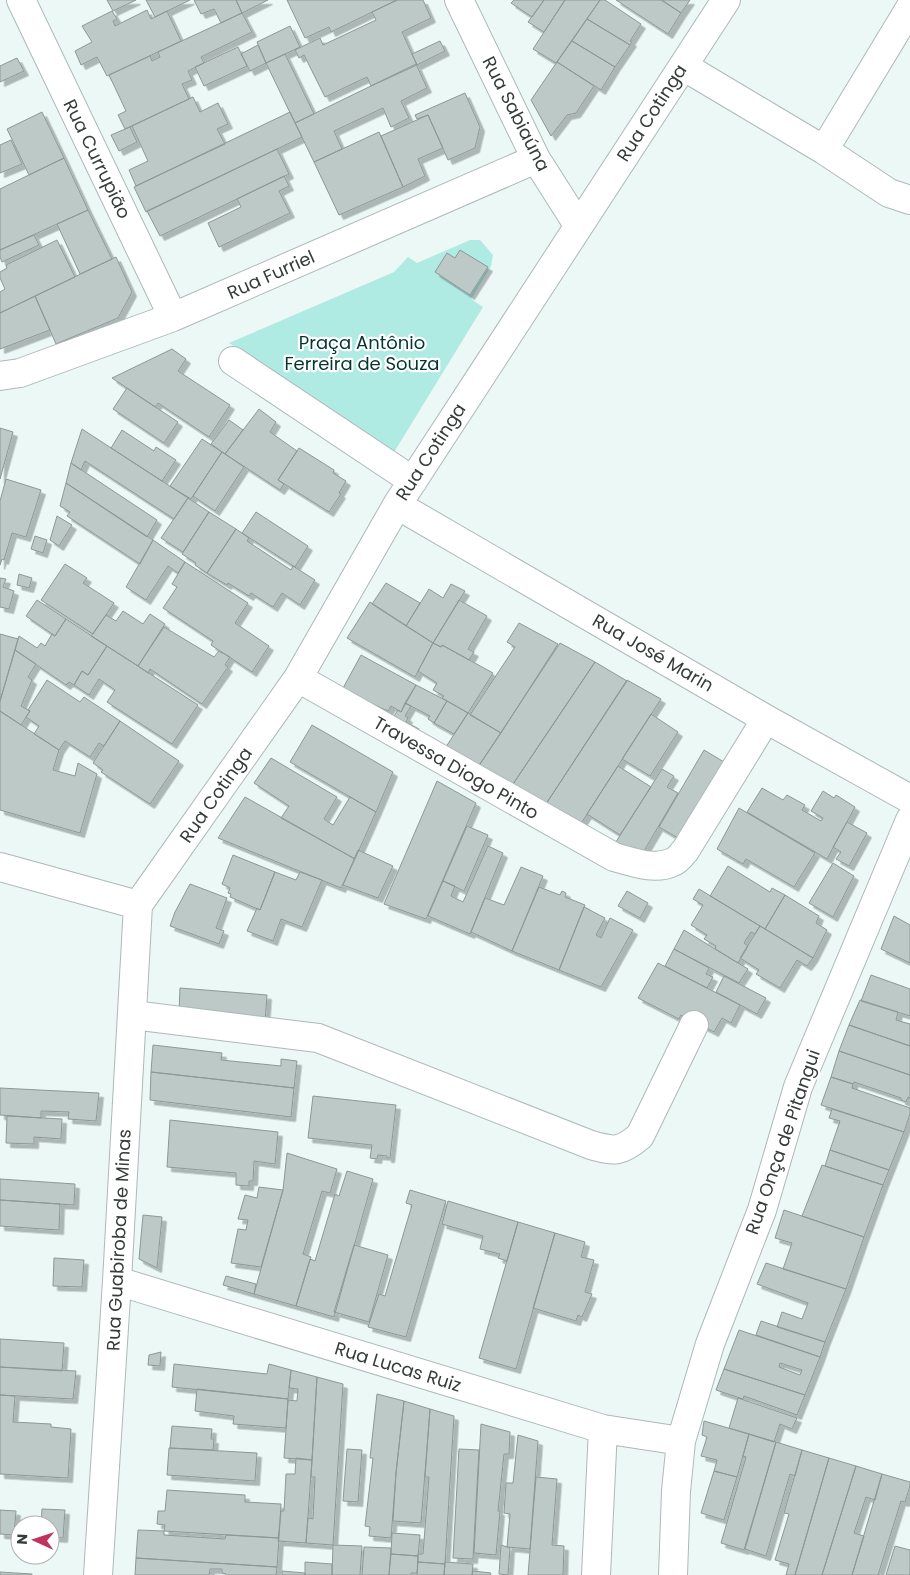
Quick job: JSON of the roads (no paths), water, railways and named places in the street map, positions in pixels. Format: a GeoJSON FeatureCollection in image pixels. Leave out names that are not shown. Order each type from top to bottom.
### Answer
{"type":"FeatureCollection","features":[{"type":"Feature","properties":{"kind":"street","name":"Rua Currupião"},"geometry":{"type":"LineString","coordinates":[[22,0],[173,317]]}},
{"type":"Feature","properties":{"kind":"street","name":"Rua Sabiaúna"},"geometry":{"type":"LineString","coordinates":[[459,0],[536,159],[578,226]]}},
{"type":"Feature","properties":{"kind":"street","name":"Rua Cotinga"},"geometry":{"type":"LineString","coordinates":[[138,904],[298,678],[397,504],[726,0]]}},
{"type":"Feature","properties":{"kind":"street"},"geometry":{"type":"LineString","coordinates":[[824,150],[910,8]]}},
{"type":"Feature","properties":{"kind":"street"},"geometry":{"type":"LineString","coordinates":[[683,66],[824,150],[889,193],[910,200]]}},
{"type":"Feature","properties":{"kind":"street","name":"Rua Furriel"},"geometry":{"type":"LineString","coordinates":[[0,376],[20,373],[173,317],[536,159]]}},
{"type":"Feature","properties":{"kind":"street"},"geometry":{"type":"LineString","coordinates":[[232,361],[413,481]]}},
{"type":"Feature","properties":{"kind":"street","name":"Rua José Marin"},"geometry":{"type":"LineString","coordinates":[[397,504],[766,719],[910,799]]}},
{"type":"Feature","properties":{"kind":"street","name":"Travessa Diogo Pinto"},"geometry":{"type":"LineString","coordinates":[[298,678],[614,857],[644,865],[660,866],[675,862],[684,851],[766,719]]}},
{"type":"Feature","properties":{"kind":"street","name":"Rua Onça de Pitangui"},"geometry":{"type":"LineString","coordinates":[[673,1575],[676,1491],[681,1441],[710,1344],[762,1210],[798,1087],[910,820]]}},
{"type":"Feature","properties":{"kind":"street"},"geometry":{"type":"LineString","coordinates":[[0,867],[138,904]]}},
{"type":"Feature","properties":{"kind":"street","name":"Rua Guabiroba de Minas"},"geometry":{"type":"LineString","coordinates":[[98,1575],[133,1015],[138,904]]}},
{"type":"Feature","properties":{"kind":"street"},"geometry":{"type":"LineString","coordinates":[[133,1015],[318,1038],[606,1150],[626,1148],[640,1136],[694,1024]]}},
{"type":"Feature","properties":{"kind":"street","name":"Rua Lucas Ruiz"},"geometry":{"type":"LineString","coordinates":[[117,1281],[603,1429],[681,1441]]}},
{"type":"Feature","properties":{"kind":"street"},"geometry":{"type":"LineString","coordinates":[[596,1575],[603,1429]]}},
{"type":"Feature","properties":{"kind":"park label","name":"Praça Antônio Ferreira de Souza"},"geometry":{"type":"Point","coordinates":[362,353]}}]}
